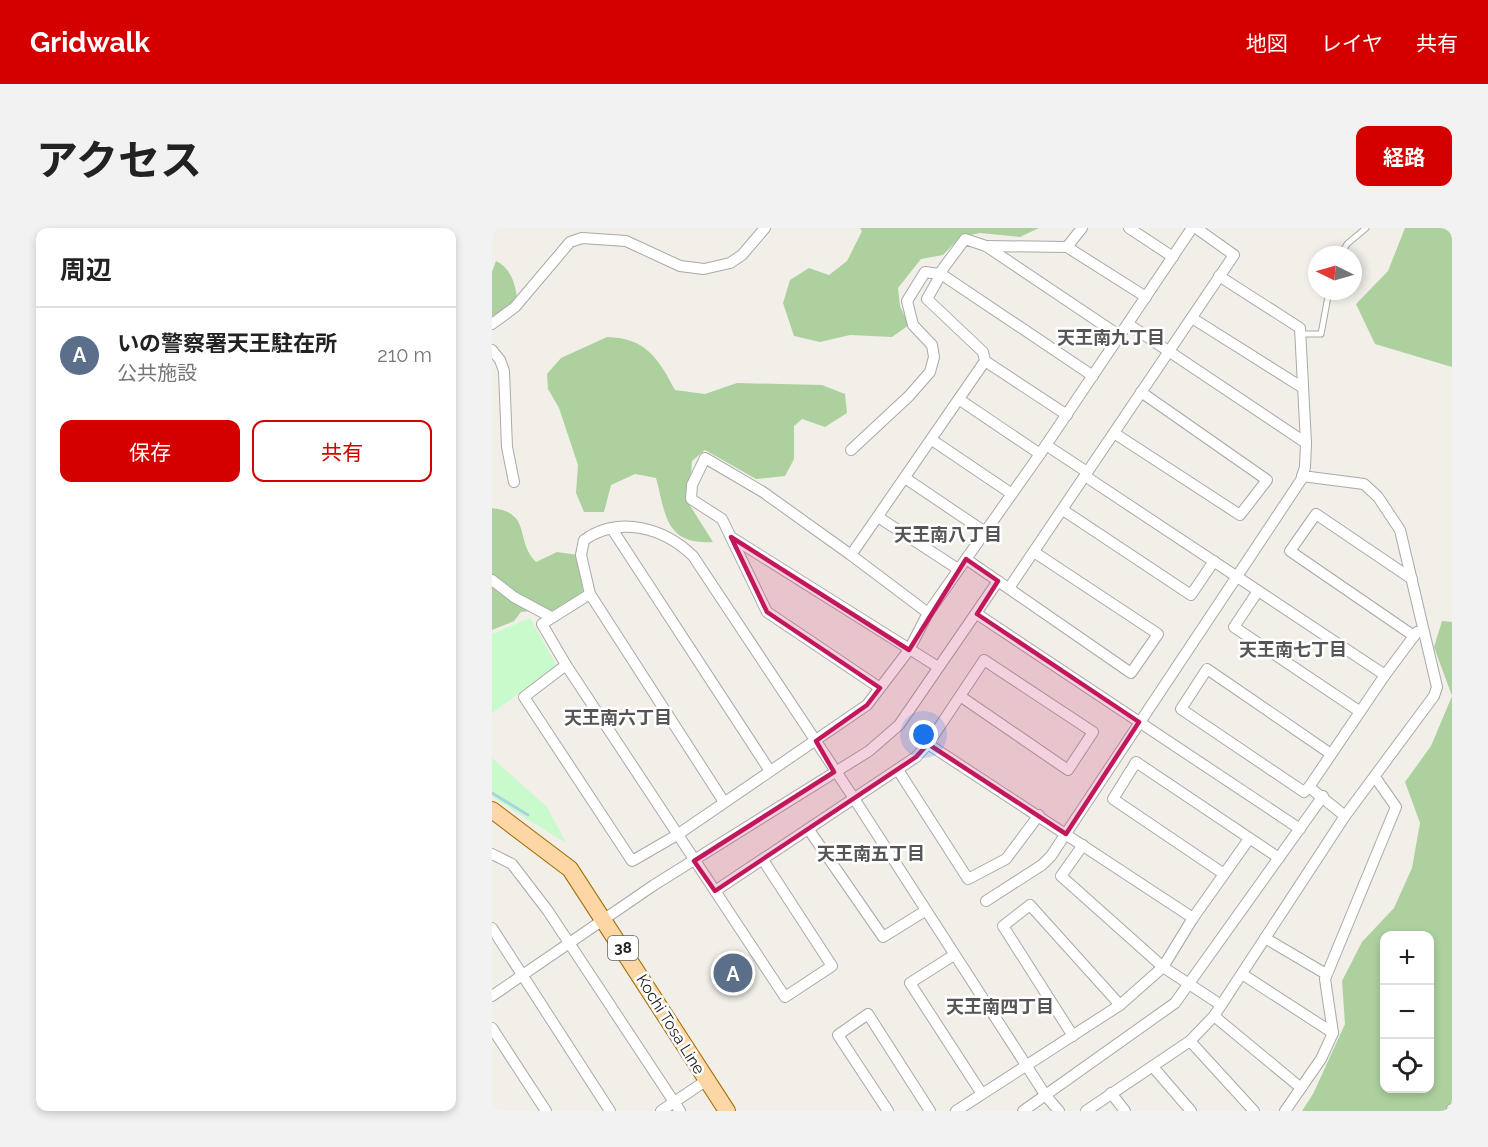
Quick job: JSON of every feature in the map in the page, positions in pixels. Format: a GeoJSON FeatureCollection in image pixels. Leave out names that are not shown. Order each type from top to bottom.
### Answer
{"type":"FeatureCollection","features":[{"type":"Feature","properties":{"kind":"main road","name":"Kochi Tosa Line"},"geometry":{"type":"LineString","coordinates":[[492,810],[570,869],[727,1111]]}},
{"type":"Feature","properties":{"kind":"street"},"geometry":{"type":"LineString","coordinates":[[492,324],[515,307],[570,242],[602,238],[626,242],[680,266],[704,269],[730,263],[742,255],[765,228]]}},
{"type":"Feature","properties":{"kind":"street"},"geometry":{"type":"LineString","coordinates":[[1067,247],[1082,228]]}},
{"type":"Feature","properties":{"kind":"street"},"geometry":{"type":"LineString","coordinates":[[1129,228],[1173,257]]}},
{"type":"Feature","properties":{"kind":"street"},"geometry":{"type":"LineString","coordinates":[[566,665],[524,697],[632,861],[677,835],[867,705],[909,650],[928,613],[1043,450],[1194,228],[1234,255],[1009,588]]}},
{"type":"Feature","properties":{"kind":"street"},"geometry":{"type":"LineString","coordinates":[[1066,415],[985,361],[983,352],[927,299],[940,274],[965,239],[986,246],[1120,336]]}},
{"type":"Feature","properties":{"kind":"street"},"geometry":{"type":"LineString","coordinates":[[986,246],[1067,247],[1146,297]]}},
{"type":"Feature","properties":{"kind":"street"},"geometry":{"type":"LineString","coordinates":[[851,450],[930,372],[934,357],[932,345],[913,325],[907,301],[926,272],[940,274],[1093,376]]}},
{"type":"Feature","properties":{"kind":"street"},"geometry":{"type":"LineString","coordinates":[[986,901],[1042,865],[1066,834],[1302,476],[1306,443],[1300,328],[1220,276]]}},
{"type":"Feature","properties":{"kind":"street"},"geometry":{"type":"LineString","coordinates":[[1192,318],[1303,388]]}},
{"type":"Feature","properties":{"kind":"street"},"geometry":{"type":"LineString","coordinates":[[1128,324],[1306,443]]}},
{"type":"Feature","properties":{"kind":"street"},"geometry":{"type":"LineString","coordinates":[[492,350],[504,370],[507,447],[514,482]]}},
{"type":"Feature","properties":{"kind":"street"},"geometry":{"type":"LineString","coordinates":[[851,555],[985,361]]}},
{"type":"Feature","properties":{"kind":"street"},"geometry":{"type":"LineString","coordinates":[[1114,433],[1240,515],[1267,480],[1141,392]]}},
{"type":"Feature","properties":{"kind":"street"},"geometry":{"type":"LineString","coordinates":[[960,400],[1086,474],[1385,675]]}},
{"type":"Feature","properties":{"kind":"street"},"geometry":{"type":"LineString","coordinates":[[932,440],[1012,494]]}},
{"type":"Feature","properties":{"kind":"street"},"geometry":{"type":"LineString","coordinates":[[880,688],[766,612],[722,519],[691,499],[692,484],[705,458],[763,492],[928,613]]}},
{"type":"Feature","properties":{"kind":"street"},"geometry":{"type":"LineString","coordinates":[[1086,1111],[1190,1041],[1214,1016],[1345,816],[1434,696],[1437,687],[1400,530],[1378,497],[1364,484],[1302,476]]}},
{"type":"Feature","properties":{"kind":"street"},"geometry":{"type":"LineString","coordinates":[[905,478],[984,532]]}},
{"type":"Feature","properties":{"kind":"street"},"geometry":{"type":"LineString","coordinates":[[1063,510],[1191,595],[1214,561]]}},
{"type":"Feature","properties":{"kind":"street"},"geometry":{"type":"LineString","coordinates":[[1412,579],[1316,514],[1290,550],[1414,636]]}},
{"type":"Feature","properties":{"kind":"street"},"geometry":{"type":"LineString","coordinates":[[878,517],[958,569]]}},
{"type":"Feature","properties":{"kind":"street"},"geometry":{"type":"LineString","coordinates":[[724,802],[590,594],[581,555],[584,540],[612,529],[648,528],[679,542],[693,556],[816,741],[834,772],[855,800],[1046,1096],[1059,1111]]}},
{"type":"Feature","properties":{"kind":"street"},"geometry":{"type":"LineString","coordinates":[[612,529],[770,771]]}},
{"type":"Feature","properties":{"kind":"street"},"geometry":{"type":"LineString","coordinates":[[731,537],[938,667]]}},
{"type":"Feature","properties":{"kind":"street"},"geometry":{"type":"LineString","coordinates":[[966,559],[1131,673],[1158,634],[1034,552]]}},
{"type":"Feature","properties":{"kind":"street"},"geometry":{"type":"LineString","coordinates":[[492,580],[514,597],[551,617]]}},
{"type":"Feature","properties":{"kind":"street"},"geometry":{"type":"LineString","coordinates":[[492,996],[694,861],[869,751],[899,725],[998,581]]}},
{"type":"Feature","properties":{"kind":"street"},"geometry":{"type":"LineString","coordinates":[[1258,591],[1234,627],[1359,711]]}},
{"type":"Feature","properties":{"kind":"street"},"geometry":{"type":"LineString","coordinates":[[590,594],[542,624],[566,665],[785,997],[832,966],[763,860]]}},
{"type":"Feature","properties":{"kind":"street"},"geometry":{"type":"LineString","coordinates":[[977,614],[1300,829]]}},
{"type":"Feature","properties":{"kind":"street"},"geometry":{"type":"LineString","coordinates":[[1331,754],[1207,669],[1181,709],[1304,792],[1309,787],[1331,754],[1359,711],[1423,624]]}},
{"type":"Feature","properties":{"kind":"street"},"geometry":{"type":"LineString","coordinates":[[715,891],[855,800],[916,757],[928,744],[960,696],[984,660],[1093,732],[1068,770],[960,696]]}},
{"type":"Feature","properties":{"kind":"street"},"geometry":{"type":"LineString","coordinates":[[928,744],[1193,918]]}},
{"type":"Feature","properties":{"kind":"street"},"geometry":{"type":"LineString","coordinates":[[1224,874],[1113,799],[1136,762],[1279,858]]}},
{"type":"Feature","properties":{"kind":"street"},"geometry":{"type":"LineString","coordinates":[[898,770],[968,879],[1006,859],[1039,815]]}},
{"type":"Feature","properties":{"kind":"street"},"geometry":{"type":"LineString","coordinates":[[1285,1111],[1321,1059],[1333,1033],[1326,990],[1326,974],[1396,807],[1375,777]]}},
{"type":"Feature","properties":{"kind":"street"},"geometry":{"type":"LineString","coordinates":[[1309,787],[1345,816]]}},
{"type":"Feature","properties":{"kind":"street"},"geometry":{"type":"LineString","coordinates":[[1023,1111],[1175,1003],[1323,796]]}},
{"type":"Feature","properties":{"kind":"street"},"geometry":{"type":"LineString","coordinates":[[809,830],[883,937],[925,911]]}},
{"type":"Feature","properties":{"kind":"street"},"geometry":{"type":"LineString","coordinates":[[956,1111],[1120,1005],[1163,967],[1193,918],[1249,839]]}},
{"type":"Feature","properties":{"kind":"street"},"geometry":{"type":"LineString","coordinates":[[1083,845],[1061,876],[1163,967],[1221,1005]]}},
{"type":"Feature","properties":{"kind":"street"},"geometry":{"type":"LineString","coordinates":[[492,854],[512,864],[524,878],[677,1107]]}},
{"type":"Feature","properties":{"kind":"street"},"geometry":{"type":"LineString","coordinates":[[1073,1036],[1003,926],[1029,905],[1120,1005]]}},
{"type":"Feature","properties":{"kind":"street"},"geometry":{"type":"LineString","coordinates":[[492,928],[610,1111]]}},
{"type":"Feature","properties":{"kind":"street"},"geometry":{"type":"LineString","coordinates":[[1265,938],[1326,974]]}},
{"type":"Feature","properties":{"kind":"street"},"geometry":{"type":"LineString","coordinates":[[954,956],[910,983],[982,1094]]}},
{"type":"Feature","properties":{"kind":"street"},"geometry":{"type":"LineString","coordinates":[[1242,974],[1333,1033]]}},
{"type":"Feature","properties":{"kind":"street"},"geometry":{"type":"LineString","coordinates":[[888,1111],[838,1035],[868,1014],[930,1111]]}},
{"type":"Feature","properties":{"kind":"street"},"geometry":{"type":"LineString","coordinates":[[1214,1016],[1301,1088]]}},
{"type":"Feature","properties":{"kind":"street"},"geometry":{"type":"LineString","coordinates":[[492,1028],[546,1111]]}},
{"type":"Feature","properties":{"kind":"street"},"geometry":{"type":"LineString","coordinates":[[1190,1041],[1254,1111]]}},
{"type":"Feature","properties":{"kind":"street"},"geometry":{"type":"LineString","coordinates":[[1153,1067],[1191,1111]]}},
{"type":"Feature","properties":{"kind":"street"},"geometry":{"type":"LineString","coordinates":[[661,1111],[677,1107],[707,1080]]}},
{"type":"Feature","properties":{"kind":"street"},"geometry":{"type":"LineString","coordinates":[[1111,1093],[1125,1111]]}},
{"type":"Feature","properties":{"kind":"lane"},"geometry":{"type":"LineString","coordinates":[[1346,246],[1366,228]]}},
{"type":"Feature","properties":{"kind":"lane"},"geometry":{"type":"LineString","coordinates":[[1301,334],[1321,334],[1327,300]]}},
{"type":"Feature","properties":{"kind":"highlighted area"},"geometry":{"type":"Polygon","coordinates":[[[731,537],[909,650],[966,559],[998,581],[977,614],[1139,722],[1066,834],[928,744],[916,757],[715,891],[694,861],[834,772],[816,741],[867,705],[880,688],[767,612],[731,537]]]}},
{"type":"Feature","properties":{"kind":"green space"},"geometry":{"type":"Polygon","coordinates":[[[860,228],[1039,228],[1020,237],[980,233],[960,237],[943,255],[921,259],[898,288],[900,306],[909,325],[892,337],[850,335],[820,342],[794,336],[783,303],[790,280],[809,268],[829,275],[847,261],[862,231],[860,228]]]}},
{"type":"Feature","properties":{"kind":"green space"},"geometry":{"type":"Polygon","coordinates":[[[1405,228],[1452,228],[1452,367],[1375,344],[1356,304],[1388,271],[1405,228]]]}},
{"type":"Feature","properties":{"kind":"green space"},"geometry":{"type":"Polygon","coordinates":[[[496,261],[502,264],[510,274],[515,286],[518,305],[492,323],[492,272],[496,261]]]}},
{"type":"Feature","properties":{"kind":"green space"},"geometry":{"type":"Polygon","coordinates":[[[607,337],[632,341],[649,352],[663,368],[675,390],[705,394],[737,383],[822,385],[845,394],[847,413],[825,427],[802,419],[794,426],[794,459],[785,476],[756,479],[705,450],[692,461],[689,504],[713,542],[697,542],[677,533],[670,525],[666,515],[656,478],[635,474],[611,485],[604,512],[584,512],[576,493],[578,465],[559,408],[548,389],[547,374],[561,358],[607,337]]]}},
{"type":"Feature","properties":{"kind":"green space"},"geometry":{"type":"Polygon","coordinates":[[[492,508],[513,515],[518,521],[529,554],[536,562],[557,552],[578,555],[583,592],[551,613],[542,610],[521,612],[514,621],[492,630],[492,508]]]}},
{"type":"Feature","properties":{"kind":"green space"},"geometry":{"type":"Polygon","coordinates":[[[530,618],[557,666],[492,713],[492,634],[530,618]]]}},
{"type":"Feature","properties":{"kind":"green space"},"geometry":{"type":"Polygon","coordinates":[[[1442,621],[1452,622],[1452,696],[1434,647],[1442,621]]]}},
{"type":"Feature","properties":{"kind":"green space"},"geometry":{"type":"Polygon","coordinates":[[[1452,696],[1452,1111],[1302,1111],[1313,1094],[1345,1024],[1342,981],[1362,942],[1394,908],[1412,868],[1420,823],[1405,782],[1431,746],[1452,696]]]}},
{"type":"Feature","properties":{"kind":"green space"},"geometry":{"type":"Polygon","coordinates":[[[492,758],[547,807],[566,843],[492,797],[492,758]]]}},
{"type":"Feature","properties":{"kind":"waterway"},"geometry":{"type":"LineString","coordinates":[[492,793],[528,815]]}},
{"type":"Feature","properties":{"kind":"place","name":"いの警察署天王駐在所"},"geometry":{"type":"Point","coordinates":[733,973]}},
{"type":"Feature","properties":{"kind":"district","name":"天王南九丁目"},"geometry":{"type":"Point","coordinates":[1111,338]}},
{"type":"Feature","properties":{"kind":"district","name":"天王南八丁目"},"geometry":{"type":"Point","coordinates":[948,535]}},
{"type":"Feature","properties":{"kind":"district","name":"天王南七丁目"},"geometry":{"type":"Point","coordinates":[1293,650]}},
{"type":"Feature","properties":{"kind":"district","name":"天王南六丁目"},"geometry":{"type":"Point","coordinates":[618,718]}},
{"type":"Feature","properties":{"kind":"district","name":"天王南五丁目"},"geometry":{"type":"Point","coordinates":[871,854]}},
{"type":"Feature","properties":{"kind":"district","name":"天王南四丁目"},"geometry":{"type":"Point","coordinates":[1000,1007]}}]}
